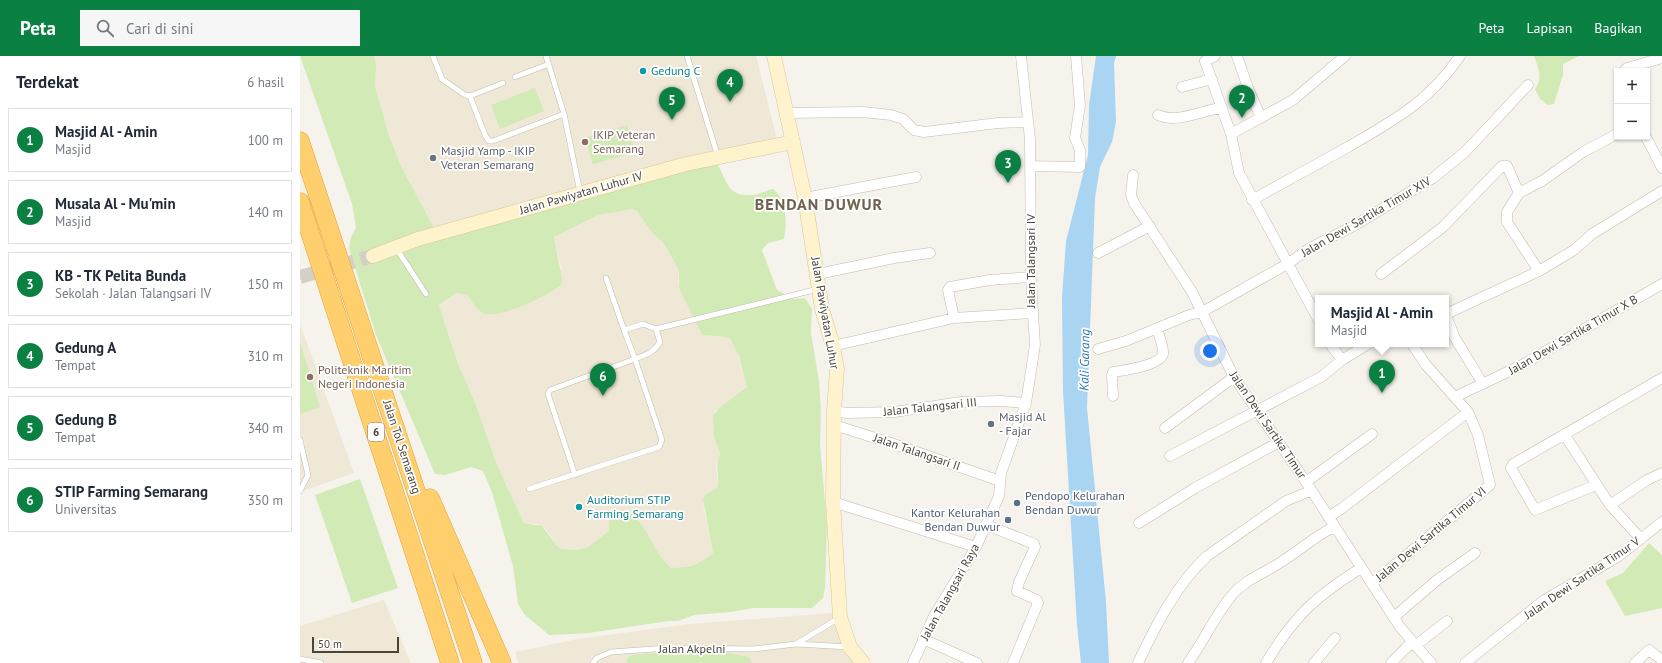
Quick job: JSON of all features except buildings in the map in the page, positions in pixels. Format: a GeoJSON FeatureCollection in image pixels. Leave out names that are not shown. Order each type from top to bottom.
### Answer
{"type":"FeatureCollection","features":[{"type":"Feature","properties":{"kind":"highway","name":"Jalan Tol Semarang"},"geometry":{"type":"LineString","coordinates":[[300,141],[473,663]]}},
{"type":"Feature","properties":{"kind":"highway","name":"Jalan Tol Semarang"},"geometry":{"type":"LineString","coordinates":[[300,202],[450,663]]}},
{"type":"Feature","properties":{"kind":"highway"},"geometry":{"type":"LineString","coordinates":[[385,394],[502,663]]}},
{"type":"Feature","properties":{"kind":"main road","name":"Jalan Pawiyatan Luhur"},"geometry":{"type":"LineString","coordinates":[[774,56],[805,198],[818,274],[822,308],[833,346],[837,369],[834,419],[833,502],[840,617],[850,647],[863,663]]}},
{"type":"Feature","properties":{"kind":"main road","name":"Jalan Pawiyatan Luhur IV"},"geometry":{"type":"LineString","coordinates":[[373,256],[418,239],[580,192],[686,164],[793,142]]}},
{"type":"Feature","properties":{"kind":"street","name":"Jalan Talangsari IV"},"geometry":{"type":"LineString","coordinates":[[833,346],[954,318],[1033,313],[1031,277],[1030,139],[1021,56]]}},
{"type":"Feature","properties":{"kind":"street"},"geometry":{"type":"LineString","coordinates":[[1030,166],[1080,167],[1080,150],[1075,138],[1080,105],[1076,56]]}},
{"type":"Feature","properties":{"kind":"street"},"geometry":{"type":"LineString","coordinates":[[1237,56],[1248,88],[1262,118]]}},
{"type":"Feature","properties":{"kind":"street"},"geometry":{"type":"LineString","coordinates":[[1231,134],[1293,100],[1345,56]]}},
{"type":"Feature","properties":{"kind":"street"},"geometry":{"type":"LineString","coordinates":[[1252,200],[1375,132],[1418,104],[1435,88],[1460,56]]}},
{"type":"Feature","properties":{"kind":"street","name":"Jalan Dewi Sartika Timur XIV"},"geometry":{"type":"LineString","coordinates":[[1210,58],[1205,61],[1231,134],[1239,173],[1252,200],[1289,263],[1315,313]]}},
{"type":"Feature","properties":{"kind":"street"},"geometry":{"type":"LineString","coordinates":[[1627,68],[1662,58]]}},
{"type":"Feature","properties":{"kind":"street"},"geometry":{"type":"LineString","coordinates":[[1182,87],[1212,79]]}},
{"type":"Feature","properties":{"kind":"street","name":"Jalan Dewi Sartika Timur XIV"},"geometry":{"type":"LineString","coordinates":[[1098,349],[1157,329],[1189,315],[1202,312],[1289,263],[1310,248],[1357,224],[1433,178],[1465,152],[1528,85]]}},
{"type":"Feature","properties":{"kind":"street"},"geometry":{"type":"LineString","coordinates":[[1158,115],[1171,119],[1211,109],[1222,108]]}},
{"type":"Feature","properties":{"kind":"street"},"geometry":{"type":"LineString","coordinates":[[786,113],[863,112],[891,115],[903,120],[914,130],[924,132],[998,123],[1028,122]]}},
{"type":"Feature","properties":{"kind":"street"},"geometry":{"type":"LineString","coordinates":[[1539,271],[1507,222],[1507,212],[1519,193],[1542,181],[1583,152],[1614,136]]}},
{"type":"Feature","properties":{"kind":"street"},"geometry":{"type":"LineString","coordinates":[[1648,140],[1662,168]]}},
{"type":"Feature","properties":{"kind":"street"},"geometry":{"type":"LineString","coordinates":[[1381,274],[1443,228],[1502,166],[1506,166],[1519,193]]}},
{"type":"Feature","properties":{"kind":"street","name":"Jalan Dewi Sartika Timur"},"geometry":{"type":"LineString","coordinates":[[1133,175],[1132,199],[1202,312],[1234,377],[1258,410],[1394,617],[1413,644],[1431,663]]}},
{"type":"Feature","properties":{"kind":"street"},"geometry":{"type":"LineString","coordinates":[[805,198],[916,177]]}},
{"type":"Feature","properties":{"kind":"street"},"geometry":{"type":"LineString","coordinates":[[1449,314],[1539,271],[1574,250],[1592,234],[1662,191]]}},
{"type":"Feature","properties":{"kind":"street"},"geometry":{"type":"LineString","coordinates":[[1098,253],[1150,226]]}},
{"type":"Feature","properties":{"kind":"street"},"geometry":{"type":"LineString","coordinates":[[818,274],[894,258],[930,253]]}},
{"type":"Feature","properties":{"kind":"street"},"geometry":{"type":"LineString","coordinates":[[954,318],[948,290],[951,287],[990,280],[1031,277]]}},
{"type":"Feature","properties":{"kind":"street","name":"Jalan Dewi Sartika Timur X B"},"geometry":{"type":"LineString","coordinates":[[1455,397],[1522,365],[1662,284]]}},
{"type":"Feature","properties":{"kind":"street","name":"Jalan Talangsari Raya"},"geometry":{"type":"LineString","coordinates":[[913,663],[934,616],[976,547],[999,496],[1001,477],[1006,458],[1026,403],[1035,345],[1033,313]]}},
{"type":"Feature","properties":{"kind":"street"},"geometry":{"type":"LineString","coordinates":[[1449,323],[1455,338],[1483,384]]}},
{"type":"Feature","properties":{"kind":"street"},"geometry":{"type":"LineString","coordinates":[[1113,396],[1113,372],[1134,368],[1157,361],[1160,358],[1163,351],[1157,329]]}},
{"type":"Feature","properties":{"kind":"street"},"geometry":{"type":"LineString","coordinates":[[1332,347],[1342,360]]}},
{"type":"Feature","properties":{"kind":"street"},"geometry":{"type":"LineString","coordinates":[[1170,456],[1321,378],[1342,360],[1363,347]]}},
{"type":"Feature","properties":{"kind":"street"},"geometry":{"type":"LineString","coordinates":[[1328,517],[1341,509],[1468,412],[1426,365],[1414,347]]}},
{"type":"Feature","properties":{"kind":"street"},"geometry":{"type":"LineString","coordinates":[[1165,428],[1234,377]]}},
{"type":"Feature","properties":{"kind":"street"},"geometry":{"type":"LineString","coordinates":[[1596,485],[1535,510],[1511,468],[1513,464],[1662,378]]}},
{"type":"Feature","properties":{"kind":"street","name":"Jalan Talangsari III"},"geometry":{"type":"LineString","coordinates":[[834,419],[847,413],[894,412],[960,402],[1001,401],[1026,403]]}},
{"type":"Feature","properties":{"kind":"street","name":"Jalan Dewi Sartika Timur VI"},"geometry":{"type":"LineString","coordinates":[[1372,584],[1489,486],[1477,431],[1468,412]]}},
{"type":"Feature","properties":{"kind":"street","name":"Jalan Talangsari II"},"geometry":{"type":"LineString","coordinates":[[834,419],[888,442],[1001,477]]}},
{"type":"Feature","properties":{"kind":"street"},"geometry":{"type":"LineString","coordinates":[[1138,663],[1152,633],[1167,608],[1198,565],[1208,556],[1308,486],[1372,434]]}},
{"type":"Feature","properties":{"kind":"street"},"geometry":{"type":"LineString","coordinates":[[1564,434],[1610,505],[1641,539]]}},
{"type":"Feature","properties":{"kind":"street"},"geometry":{"type":"LineString","coordinates":[[1138,523],[1195,488],[1279,442]]}},
{"type":"Feature","properties":{"kind":"street"},"geometry":{"type":"LineString","coordinates":[[1610,505],[1647,480],[1662,473]]}},
{"type":"Feature","properties":{"kind":"street"},"geometry":{"type":"LineString","coordinates":[[833,502],[976,547]]}},
{"type":"Feature","properties":{"kind":"street","name":"Jalan Dewi Sartika Timur V"},"geometry":{"type":"LineString","coordinates":[[1465,663],[1543,602],[1619,556],[1662,522]]}},
{"type":"Feature","properties":{"kind":"street"},"geometry":{"type":"LineString","coordinates":[[987,525],[1034,544],[1035,547],[1019,582],[1017,591],[1036,600],[1038,603],[1014,663]]}},
{"type":"Feature","properties":{"kind":"street"},"geometry":{"type":"LineString","coordinates":[[1188,663],[1223,606],[1234,593],[1248,581],[1280,564],[1324,532],[1334,527]]}},
{"type":"Feature","properties":{"kind":"street"},"geometry":{"type":"LineString","coordinates":[[1394,617],[1437,580],[1475,553]]}},
{"type":"Feature","properties":{"kind":"street"},"geometry":{"type":"LineString","coordinates":[[1266,663],[1282,635],[1302,612],[1332,585],[1361,568]]}},
{"type":"Feature","properties":{"kind":"street"},"geometry":{"type":"LineString","coordinates":[[1391,663],[1413,644],[1447,621]]}},
{"type":"Feature","properties":{"kind":"street"},"geometry":{"type":"LineString","coordinates":[[1314,663],[1335,638]]}},
{"type":"Feature","properties":{"kind":"street"},"geometry":{"type":"LineString","coordinates":[[923,639],[976,663]]}},
{"type":"Feature","properties":{"kind":"street"},"geometry":{"type":"LineString","coordinates":[[1635,663],[1650,650],[1662,660]]}},
{"type":"Feature","properties":{"kind":"lane"},"geometry":{"type":"LineString","coordinates":[[433,56],[442,79],[462,94],[470,96],[503,83]]}},
{"type":"Feature","properties":{"kind":"lane"},"geometry":{"type":"LineString","coordinates":[[546,56],[564,114],[580,192]]}},
{"type":"Feature","properties":{"kind":"lane"},"geometry":{"type":"LineString","coordinates":[[687,56],[718,158]]}},
{"type":"Feature","properties":{"kind":"lane"},"geometry":{"type":"LineString","coordinates":[[515,77],[549,64]]}},
{"type":"Feature","properties":{"kind":"lane"},"geometry":{"type":"LineString","coordinates":[[470,96],[485,135],[489,140],[493,141],[564,114]]}},
{"type":"Feature","properties":{"kind":"lane"},"geometry":{"type":"LineString","coordinates":[[395,248],[426,294]]}},
{"type":"Feature","properties":{"kind":"lane"},"geometry":{"type":"LineString","coordinates":[[529,489],[659,447],[661,444],[662,440],[606,278]]}},
{"type":"Feature","properties":{"kind":"lane"},"geometry":{"type":"LineString","coordinates":[[624,330],[643,324],[656,329],[819,288]]}},
{"type":"Feature","properties":{"kind":"lane"},"geometry":{"type":"LineString","coordinates":[[575,475],[548,394],[550,390],[648,354],[658,346],[660,342],[656,329]]}},
{"type":"Feature","properties":{"kind":"lane"},"geometry":{"type":"LineString","coordinates":[[300,440],[308,474],[300,491]]}},
{"type":"Feature","properties":{"kind":"lane","name":"Jalan Akpelni"},"geometry":{"type":"LineString","coordinates":[[796,644],[840,617]]}},
{"type":"Feature","properties":{"kind":"lane","name":"Jalan Akpelni"},"geometry":{"type":"LineString","coordinates":[[593,663],[597,658],[611,652],[668,648],[754,649],[796,644],[850,647]]}},
{"type":"Feature","properties":{"kind":"lane"},"geometry":{"type":"LineString","coordinates":[[300,659],[321,663]]}},
{"type":"Feature","properties":{"kind":"shaded area","name":"IKIP Veteran Semarang"},"geometry":{"type":"Polygon","coordinates":[[[374,56],[756,56],[779,148],[439,237],[401,166],[389,136],[375,86],[374,56]]]}},
{"type":"Feature","properties":{"kind":"shaded area"},"geometry":{"type":"Polygon","coordinates":[[[632,209],[637,211],[653,234],[662,241],[674,261],[679,271],[678,282],[702,335],[726,337],[735,344],[747,387],[715,411],[714,437],[720,455],[716,465],[718,483],[717,488],[706,494],[703,499],[713,553],[700,563],[685,567],[671,568],[662,561],[638,519],[609,531],[588,547],[577,550],[561,549],[557,546],[546,529],[537,524],[524,523],[497,465],[476,405],[458,364],[439,305],[456,293],[467,295],[482,313],[507,311],[561,268],[554,237],[598,215],[632,209]]]}},
{"type":"Feature","properties":{"kind":"shaded area","name":"Politeknik Maritim Negeri Indonesia"},"geometry":{"type":"Polygon","coordinates":[[[300,324],[354,473],[300,492],[300,324]]]}},
{"type":"Feature","properties":{"kind":"shaded area"},"geometry":{"type":"Polygon","coordinates":[[[384,600],[411,663],[300,663],[300,626],[384,600]]]}},
{"type":"Feature","properties":{"kind":"shaded area"},"geometry":{"type":"Polygon","coordinates":[[[832,613],[839,636],[849,658],[855,663],[518,663],[515,652],[578,639],[689,624],[832,613]]]}},
{"type":"Feature","properties":{"kind":"green space"},"geometry":{"type":"Polygon","coordinates":[[[300,56],[374,56],[376,65],[375,86],[389,136],[401,166],[439,237],[716,162],[728,186],[737,193],[743,195],[755,195],[773,189],[778,193],[783,205],[786,219],[784,239],[768,243],[762,250],[777,290],[794,299],[805,298],[812,309],[811,333],[819,381],[821,413],[820,445],[827,525],[825,588],[823,598],[812,608],[753,608],[731,612],[694,615],[678,621],[668,621],[589,633],[549,635],[524,614],[518,604],[513,566],[492,492],[483,471],[471,467],[445,475],[435,474],[376,335],[349,248],[351,237],[356,228],[352,204],[300,56]],[[632,209],[598,215],[554,237],[562,279],[561,285],[534,301],[510,310],[488,314],[481,312],[467,295],[456,293],[439,305],[458,364],[476,405],[497,465],[524,523],[542,526],[561,549],[577,550],[588,547],[609,531],[609,512],[624,510],[639,521],[659,554],[671,568],[684,567],[694,565],[713,553],[703,499],[706,494],[717,488],[718,484],[718,459],[720,454],[714,437],[713,416],[719,408],[747,387],[739,356],[731,340],[726,337],[702,335],[679,288],[679,271],[674,261],[662,241],[653,234],[637,211],[632,209]]]}},
{"type":"Feature","properties":{"kind":"green space"},"geometry":{"type":"Polygon","coordinates":[[[1534,56],[1579,56],[1563,64],[1563,75],[1554,104],[1548,105],[1540,99],[1535,89],[1539,81],[1539,77],[1534,56]]]}},
{"type":"Feature","properties":{"kind":"green space"},"geometry":{"type":"Polygon","coordinates":[[[535,88],[544,111],[500,129],[491,105],[535,88]]]}},
{"type":"Feature","properties":{"kind":"green space"},"geometry":{"type":"Polygon","coordinates":[[[627,125],[635,152],[593,164],[585,138],[627,125]]]}},
{"type":"Feature","properties":{"kind":"green space"},"geometry":{"type":"Polygon","coordinates":[[[300,342],[320,407],[300,414],[300,342]]]}},
{"type":"Feature","properties":{"kind":"green space"},"geometry":{"type":"Polygon","coordinates":[[[360,479],[398,588],[352,603],[315,495],[360,479]]]}},
{"type":"Feature","properties":{"kind":"green space"},"geometry":{"type":"Polygon","coordinates":[[[1649,543],[1662,555],[1662,608],[1625,616],[1605,581],[1623,573],[1649,543]]]}},
{"type":"Feature","properties":{"kind":"green space"},"geometry":{"type":"Polygon","coordinates":[[[673,651],[729,653],[749,657],[752,663],[628,663],[626,661],[629,657],[634,655],[673,651]]]}},
{"type":"Feature","properties":{"kind":"water","name":"Kali Garang"},"geometry":{"type":"Polygon","coordinates":[[[1096,56],[1116,56],[1114,63],[1116,122],[1112,142],[1100,167],[1095,198],[1087,408],[1106,602],[1109,663],[1081,663],[1077,625],[1063,391],[1062,297],[1066,241],[1088,155],[1089,105],[1096,56]]]}},
{"type":"Feature","properties":{"kind":"tunnel"},"geometry":{"type":"LineString","coordinates":[[300,277],[373,256]]}},
{"type":"Feature","properties":{"kind":"place","name":"Gedung C"},"geometry":{"type":"Point","coordinates":[643,71]}},
{"type":"Feature","properties":{"kind":"place","name":"Gedung A"},"geometry":{"type":"Point","coordinates":[730,102]}},
{"type":"Feature","properties":{"kind":"place","name":"Musala Al - Mu'min"},"geometry":{"type":"Point","coordinates":[1242,118]}},
{"type":"Feature","properties":{"kind":"place","name":"Gedung B"},"geometry":{"type":"Point","coordinates":[672,120]}},
{"type":"Feature","properties":{"kind":"place","name":"IKIP Veteran Semarang"},"geometry":{"type":"Point","coordinates":[585,142]}},
{"type":"Feature","properties":{"kind":"place","name":"Masjid Yamp - IKIP Veteran Semarang"},"geometry":{"type":"Point","coordinates":[433,158]}},
{"type":"Feature","properties":{"kind":"place","name":"KB - TK Pelita Bunda"},"geometry":{"type":"Point","coordinates":[1008,183]}},
{"type":"Feature","properties":{"kind":"place","name":"Politeknik Maritim Negeri Indonesia"},"geometry":{"type":"Point","coordinates":[310,377]}},
{"type":"Feature","properties":{"kind":"place","name":"Masjid Al - Amin"},"geometry":{"type":"Point","coordinates":[1382,393]}},
{"type":"Feature","properties":{"kind":"place","name":"STIP Farming Semarang"},"geometry":{"type":"Point","coordinates":[603,396]}},
{"type":"Feature","properties":{"kind":"place","name":"Masjid Al - Fajar"},"geometry":{"type":"Point","coordinates":[991,424]}},
{"type":"Feature","properties":{"kind":"place","name":"Pendopo Kelurahan Bendan Duwur"},"geometry":{"type":"Point","coordinates":[1017,503]}},
{"type":"Feature","properties":{"kind":"place","name":"Auditorium STIP Farming Semarang"},"geometry":{"type":"Point","coordinates":[579,507]}},
{"type":"Feature","properties":{"kind":"place","name":"Kantor Kelurahan Bendan Duwur"},"geometry":{"type":"Point","coordinates":[1008,520]}},
{"type":"Feature","properties":{"kind":"district","name":"BENDAN DUWUR"},"geometry":{"type":"Point","coordinates":[819,204]}}]}
